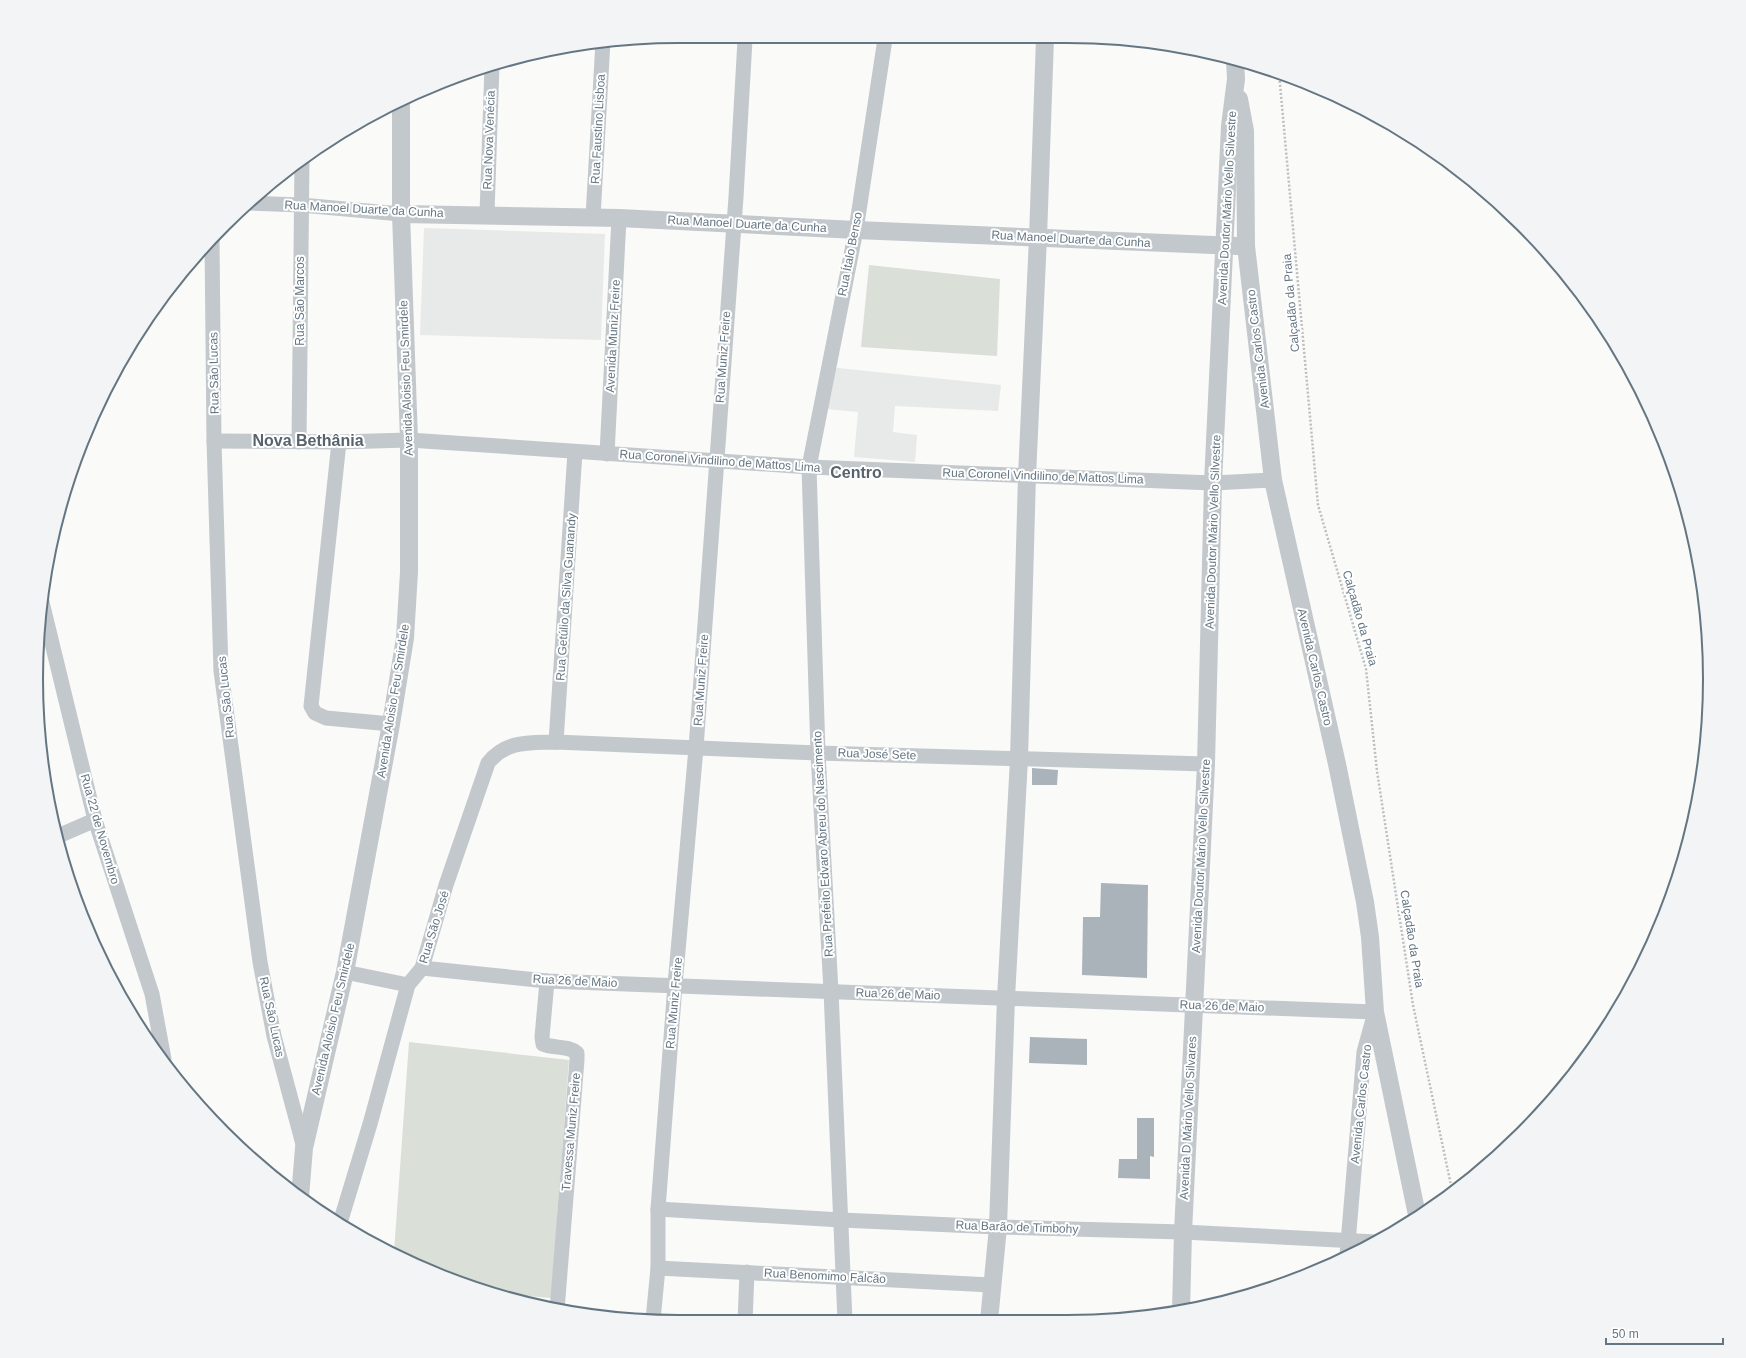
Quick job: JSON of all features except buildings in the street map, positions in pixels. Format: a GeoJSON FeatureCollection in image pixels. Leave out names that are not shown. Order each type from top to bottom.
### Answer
{"type":"FeatureCollection","features":[{"type":"Feature","properties":{"kind":"street","name":"Rua Muniz Freire"},"geometry":{"type":"LineString","coordinates":[[654,1314],[658,1268],[658,1209],[675,985],[696,748],[745,43]]}},
{"type":"Feature","properties":{"kind":"street","name":"Rua Ítalo Benso"},"geometry":{"type":"LineString","coordinates":[[809,467],[856,230],[884,43]]}},
{"type":"Feature","properties":{"kind":"street"},"geometry":{"type":"LineString","coordinates":[[989,1315],[991,1285],[998,1227],[1006,998],[1019,758],[1027,476],[1045,43]]}},
{"type":"Feature","properties":{"kind":"street","name":"Rua Faustino Lisboa"},"geometry":{"type":"LineString","coordinates":[[594,217],[603,47]]}},
{"type":"Feature","properties":{"kind":"street","name":"Avenida Doutor Mário Vello Silvestre"},"geometry":{"type":"LineString","coordinates":[[1193,1005],[1206,764],[1213,483],[1230,126],[1236,79],[1235,66]]}},
{"type":"Feature","properties":{"kind":"street","name":"Rua Nova Venécia"},"geometry":{"type":"LineString","coordinates":[[487,214],[492,72]]}},
{"type":"Feature","properties":{"kind":"street","name":"Avenida Carlos Castro"},"geometry":{"type":"LineString","coordinates":[[1236,79],[1245,131],[1246,246],[1273,480],[1337,764],[1365,902],[1370,937],[1375,1012],[1364,1052],[1347,1248]]}},
{"type":"Feature","properties":{"kind":"street","name":"Avenida Aloisio Feu Smirdele"},"geometry":{"type":"LineString","coordinates":[[301,1190],[304,1148],[345,972],[391,724],[405,638],[409,572],[409,440],[401,214],[400,108]]}},
{"type":"Feature","properties":{"kind":"street","name":"Rua São Marcos"},"geometry":{"type":"LineString","coordinates":[[299,442],[302,167]]}},
{"type":"Feature","properties":{"kind":"street","name":"Rua Manoel Duarte da Cunha"},"geometry":{"type":"LineString","coordinates":[[257,203],[301,205],[401,214],[487,214],[594,217],[856,230],[1246,246]]}},
{"type":"Feature","properties":{"kind":"street","name":"Avenida Muniz Freire"},"geometry":{"type":"LineString","coordinates":[[607,454],[619,218]]}},
{"type":"Feature","properties":{"kind":"street","name":"Rua São Lucas"},"geometry":{"type":"LineString","coordinates":[[212,248],[214,441],[221,671],[260,962],[274,1036],[304,1148]]}},
{"type":"Feature","properties":{"kind":"street","name":"Rua Coronel Vindilino de Mattos Lima"},"geometry":{"type":"LineString","coordinates":[[214,441],[339,442],[409,440],[716,462],[809,467],[1213,483],[1273,480]]}},
{"type":"Feature","properties":{"kind":"street"},"geometry":{"type":"LineString","coordinates":[[339,442],[311,706],[315,713],[326,718],[391,724]]}},
{"type":"Feature","properties":{"kind":"street","name":"Rua Getúlio da Silva Guanandy"},"geometry":{"type":"LineString","coordinates":[[556,742],[575,452]]}},
{"type":"Feature","properties":{"kind":"street","name":"Rua Prefeito Edvaro Abreu do Nascimento"},"geometry":{"type":"LineString","coordinates":[[809,467],[818,753],[831,991],[845,1315]]}},
{"type":"Feature","properties":{"kind":"street","name":"Rua 22 de Novembro"},"geometry":{"type":"LineString","coordinates":[[46,618],[95,820],[152,994],[162,1049]]}},
{"type":"Feature","properties":{"kind":"street","name":"Rua José Sete"},"geometry":{"type":"LineString","coordinates":[[525,744],[556,742],[818,753],[1206,764]]}},
{"type":"Feature","properties":{"kind":"street","name":"Rua São José"},"geometry":{"type":"LineString","coordinates":[[342,1218],[370,1124],[408,985],[422,968],[446,885],[488,763],[496,754],[504,749],[525,744]]}},
{"type":"Feature","properties":{"kind":"street"},"geometry":{"type":"LineString","coordinates":[[63,834],[95,820]]}},
{"type":"Feature","properties":{"kind":"street","name":"Rua 26 de Maio"},"geometry":{"type":"LineString","coordinates":[[422,968],[547,981],[1375,1012]]}},
{"type":"Feature","properties":{"kind":"street"},"geometry":{"type":"LineString","coordinates":[[345,972],[408,985]]}},
{"type":"Feature","properties":{"kind":"street","name":"Travessa Muniz Freire"},"geometry":{"type":"LineString","coordinates":[[547,981],[542,1037],[543,1044],[570,1048],[577,1053],[558,1303]]}},
{"type":"Feature","properties":{"kind":"street","name":"Avenida D Mário Vello Silvares"},"geometry":{"type":"LineString","coordinates":[[1181,1305],[1193,1005]]}},
{"type":"Feature","properties":{"kind":"street"},"geometry":{"type":"LineString","coordinates":[[1375,1012],[1417,1210]]}},
{"type":"Feature","properties":{"kind":"street","name":"Rua Barão de Timbohy"},"geometry":{"type":"LineString","coordinates":[[658,1209],[841,1220],[998,1227],[1183,1232],[1347,1248]]}},
{"type":"Feature","properties":{"kind":"street","name":"Rua Benomimo Falcão"},"geometry":{"type":"LineString","coordinates":[[658,1268],[991,1285]]}},
{"type":"Feature","properties":{"kind":"street"},"geometry":{"type":"LineString","coordinates":[[745,1315],[747,1272]]}},
{"type":"Feature","properties":{"kind":"path","name":"Calçadão da Praia"},"geometry":{"type":"LineString","coordinates":[[1280,80],[1318,505],[1366,668],[1377,771],[1413,1005],[1451,1186]]}},
{"type":"Feature","properties":{"kind":"shaded area"},"geometry":{"type":"Polygon","coordinates":[[[424,228],[605,234],[601,340],[420,335],[424,228]]]}},
{"type":"Feature","properties":{"kind":"shaded area"},"geometry":{"type":"Polygon","coordinates":[[[869,265],[1000,279],[997,356],[861,347],[869,265]]]}},
{"type":"Feature","properties":{"kind":"shaded area"},"geometry":{"type":"Polygon","coordinates":[[[829,367],[1001,385],[998,411],[895,406],[893,432],[917,435],[915,462],[854,457],[858,412],[826,409],[829,367]]]}},
{"type":"Feature","properties":{"kind":"shaded area"},"geometry":{"type":"Polygon","coordinates":[[[409,1042],[569,1060],[551,1298],[526,1296],[475,1281],[436,1267],[394,1247],[409,1042]]]}},
{"type":"Feature","properties":{"kind":"district","name":"Nova Bethânia"},"geometry":{"type":"Point","coordinates":[308,440]}},
{"type":"Feature","properties":{"kind":"district","name":"Centro"},"geometry":{"type":"Point","coordinates":[856,472]}}]}
